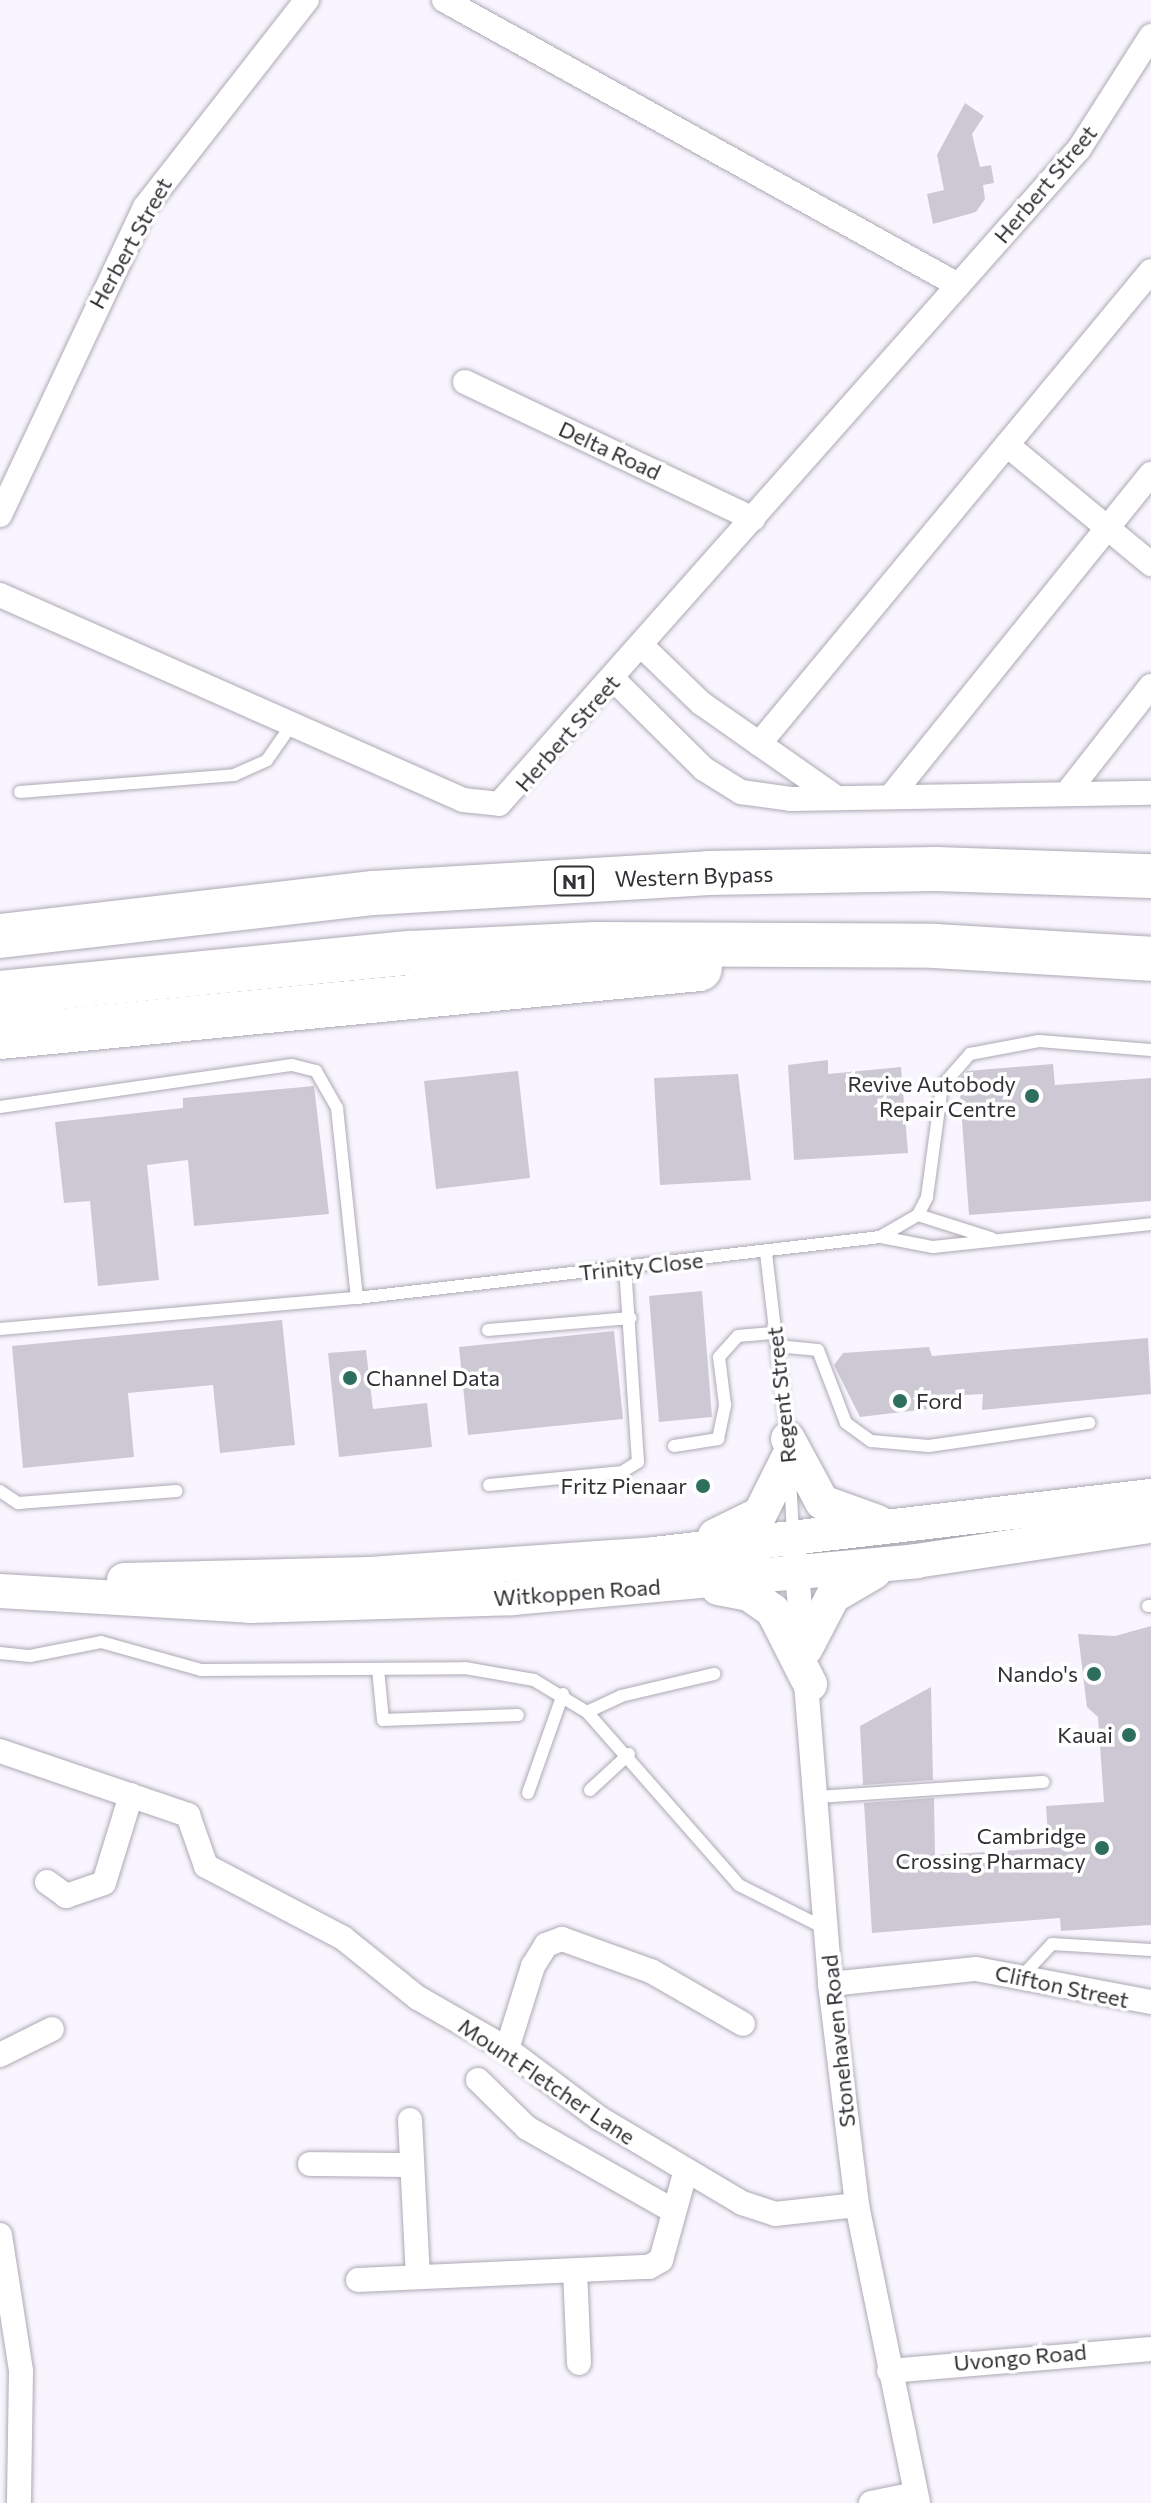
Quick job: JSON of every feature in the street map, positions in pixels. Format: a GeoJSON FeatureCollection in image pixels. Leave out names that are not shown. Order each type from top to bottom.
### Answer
{"type":"FeatureCollection","features":[{"type":"Feature","properties":{"kind":"highway","name":"Western Bypass"},"geometry":{"type":"LineString","coordinates":[[0,936],[374,893],[708,873],[936,869],[1151,876]]}},
{"type":"Feature","properties":{"kind":"highway"},"geometry":{"type":"LineString","coordinates":[[0,993],[411,953],[595,944],[881,947],[1151,959]]}},
{"type":"Feature","properties":{"kind":"highway"},"geometry":{"type":"LineString","coordinates":[[0,1037],[881,947]]}},
{"type":"Feature","properties":{"kind":"main road"},"geometry":{"type":"LineString","coordinates":[[788,1449],[813,1492],[834,1511],[869,1521],[946,1523]]}},
{"type":"Feature","properties":{"kind":"main road"},"geometry":{"type":"LineString","coordinates":[[654,1554],[749,1523],[767,1505],[788,1449]]}},
{"type":"Feature","properties":{"kind":"main road","name":"Witkoppen Road"},"geometry":{"type":"LineString","coordinates":[[0,1577],[254,1579],[654,1554],[946,1523],[1151,1496]]}},
{"type":"Feature","properties":{"kind":"main road","name":"Witkoppen Road"},"geometry":{"type":"LineString","coordinates":[[0,1591],[250,1606],[673,1585],[916,1561],[1151,1526]]}},
{"type":"Feature","properties":{"kind":"main road"},"geometry":{"type":"LineString","coordinates":[[806,1648],[844,1586],[916,1561]]}},
{"type":"Feature","properties":{"kind":"main road"},"geometry":{"type":"LineString","coordinates":[[673,1585],[762,1601],[788,1634],[810,1684]]}},
{"type":"Feature","properties":{"kind":"street","name":"Herbert Street"},"geometry":{"type":"LineString","coordinates":[[0,515],[145,207],[307,0]]}},
{"type":"Feature","properties":{"kind":"street"},"geometry":{"type":"LineString","coordinates":[[444,0],[958,285]]}},
{"type":"Feature","properties":{"kind":"street","name":"Herbert Street"},"geometry":{"type":"LineString","coordinates":[[0,595],[290,727],[463,800],[499,804],[643,647],[1079,149],[1151,36]]}},
{"type":"Feature","properties":{"kind":"street"},"geometry":{"type":"LineString","coordinates":[[759,744],[1151,271]]}},
{"type":"Feature","properties":{"kind":"street","name":"Delta Road"},"geometry":{"type":"LineString","coordinates":[[465,382],[753,519]]}},
{"type":"Feature","properties":{"kind":"street"},"geometry":{"type":"LineString","coordinates":[[1007,445],[1151,564]]}},
{"type":"Feature","properties":{"kind":"street"},"geometry":{"type":"LineString","coordinates":[[891,796],[1151,474]]}},
{"type":"Feature","properties":{"kind":"street"},"geometry":{"type":"LineString","coordinates":[[643,647],[701,703],[834,796]]}},
{"type":"Feature","properties":{"kind":"street"},"geometry":{"type":"LineString","coordinates":[[613,679],[721,783],[766,797],[1151,793]]}},
{"type":"Feature","properties":{"kind":"street"},"geometry":{"type":"LineString","coordinates":[[1067,793],[1151,686]]}},
{"type":"Feature","properties":{"kind":"street","name":"Stonehaven Road"},"geometry":{"type":"LineString","coordinates":[[793,1538],[810,1684],[830,1984],[857,2205],[916,2498]]}},
{"type":"Feature","properties":{"kind":"street"},"geometry":{"type":"LineString","coordinates":[[0,1751],[131,1795],[104,1883],[66,1896],[47,1882]]}},
{"type":"Feature","properties":{"kind":"street","name":"Mount Fletcher Lane"},"geometry":{"type":"LineString","coordinates":[[131,1795],[188,1815],[202,1861],[214,1871],[343,1938],[418,1998],[507,2049],[599,2118],[758,2211],[857,2205]]}},
{"type":"Feature","properties":{"kind":"street"},"geometry":{"type":"LineString","coordinates":[[507,2049],[533,1966],[546,1945],[562,1939],[651,1971],[743,2024]]}},
{"type":"Feature","properties":{"kind":"street","name":"Clifton Street"},"geometry":{"type":"LineString","coordinates":[[830,1984],[930,1970],[1024,1974],[1151,2002]]}},
{"type":"Feature","properties":{"kind":"street"},"geometry":{"type":"LineString","coordinates":[[0,2055],[52,2029]]}},
{"type":"Feature","properties":{"kind":"street"},"geometry":{"type":"LineString","coordinates":[[478,2080],[527,2128],[670,2209]]}},
{"type":"Feature","properties":{"kind":"street"},"geometry":{"type":"LineString","coordinates":[[410,2120],[418,2277]]}},
{"type":"Feature","properties":{"kind":"street"},"geometry":{"type":"LineString","coordinates":[[310,2164],[412,2165]]}},
{"type":"Feature","properties":{"kind":"street"},"geometry":{"type":"LineString","coordinates":[[358,2280],[649,2267],[661,2260],[670,2209],[686,2170]]}},
{"type":"Feature","properties":{"kind":"street"},"geometry":{"type":"LineString","coordinates":[[0,2235],[21,2371],[19,2503]]}},
{"type":"Feature","properties":{"kind":"street"},"geometry":{"type":"LineString","coordinates":[[575,2271],[579,2363]]}},
{"type":"Feature","properties":{"kind":"street","name":"Uvongo Road"},"geometry":{"type":"LineString","coordinates":[[889,2371],[1151,2349]]}},
{"type":"Feature","properties":{"kind":"street"},"geometry":{"type":"LineString","coordinates":[[871,2503],[916,2498]]}},
{"type":"Feature","properties":{"kind":"lane"},"geometry":{"type":"LineString","coordinates":[[20,792],[216,779],[267,760],[290,727]]}},
{"type":"Feature","properties":{"kind":"lane"},"geometry":{"type":"LineString","coordinates":[[998,1240],[918,1215],[927,1197],[942,1086],[970,1054],[1039,1041],[1151,1050]]}},
{"type":"Feature","properties":{"kind":"lane"},"geometry":{"type":"LineString","coordinates":[[0,1107],[292,1065],[316,1071],[337,1108],[357,1298]]}},
{"type":"Feature","properties":{"kind":"lane","name":"Trinity Close"},"geometry":{"type":"LineString","coordinates":[[0,1329],[357,1298],[766,1253],[880,1237],[918,1215]]}},
{"type":"Feature","properties":{"kind":"lane"},"geometry":{"type":"LineString","coordinates":[[880,1237],[933,1247],[1151,1224]]}},
{"type":"Feature","properties":{"kind":"lane","name":"Regent Street"},"geometry":{"type":"LineString","coordinates":[[766,1253],[788,1449],[793,1538]]}},
{"type":"Feature","properties":{"kind":"lane"},"geometry":{"type":"LineString","coordinates":[[489,1485],[622,1472],[638,1462],[625,1268]]}},
{"type":"Feature","properties":{"kind":"lane"},"geometry":{"type":"LineString","coordinates":[[488,1330],[630,1318]]}},
{"type":"Feature","properties":{"kind":"lane"},"geometry":{"type":"LineString","coordinates":[[674,1446],[718,1439],[725,1405],[719,1357],[738,1336],[775,1333]]}},
{"type":"Feature","properties":{"kind":"lane"},"geometry":{"type":"LineString","coordinates":[[777,1346],[818,1350],[846,1423],[871,1441],[929,1446],[1089,1423]]}},
{"type":"Feature","properties":{"kind":"lane"},"geometry":{"type":"LineString","coordinates":[[1019,1512],[1151,1479]]}},
{"type":"Feature","properties":{"kind":"lane"},"geometry":{"type":"LineString","coordinates":[[0,1491],[18,1503],[177,1491]]}},
{"type":"Feature","properties":{"kind":"lane"},"geometry":{"type":"LineString","coordinates":[[0,1653],[30,1656],[101,1642],[201,1670],[500,1671],[563,1694],[587,1712],[629,1754],[739,1885],[826,1929]]}},
{"type":"Feature","properties":{"kind":"lane"},"geometry":{"type":"LineString","coordinates":[[378,1669],[383,1720],[518,1715]]}},
{"type":"Feature","properties":{"kind":"lane"},"geometry":{"type":"LineString","coordinates":[[587,1712],[621,1696],[714,1674]]}},
{"type":"Feature","properties":{"kind":"lane"},"geometry":{"type":"LineString","coordinates":[[528,1793],[563,1694]]}},
{"type":"Feature","properties":{"kind":"lane"},"geometry":{"type":"LineString","coordinates":[[590,1790],[629,1754]]}},
{"type":"Feature","properties":{"kind":"lane"},"geometry":{"type":"LineString","coordinates":[[816,1797],[1044,1782]]}},
{"type":"Feature","properties":{"kind":"lane"},"geometry":{"type":"LineString","coordinates":[[1024,1974],[1052,1944],[1151,1950]]}},
{"type":"Feature","properties":{"kind":"building"},"geometry":{"type":"Polygon","coordinates":[[[965,103],[984,116],[972,134],[980,167],[991,165],[994,183],[983,185],[985,199],[976,212],[933,224],[927,194],[944,190],[937,155],[965,103]]]}},
{"type":"Feature","properties":{"kind":"building"},"geometry":{"type":"Polygon","coordinates":[[[828,1060],[828,1074],[901,1067],[908,1153],[794,1160],[788,1065],[828,1060]]]}},
{"type":"Feature","properties":{"kind":"building"},"geometry":{"type":"Polygon","coordinates":[[[1053,1064],[1055,1085],[1151,1078],[1151,1201],[969,1215],[959,1080],[967,1071],[1053,1064]]]}},
{"type":"Feature","properties":{"kind":"building"},"geometry":{"type":"Polygon","coordinates":[[[518,1071],[530,1178],[436,1189],[424,1081],[518,1071]]]}},
{"type":"Feature","properties":{"kind":"building"},"geometry":{"type":"Polygon","coordinates":[[[738,1074],[751,1180],[660,1185],[654,1078],[738,1074]]]}},
{"type":"Feature","properties":{"kind":"building"},"geometry":{"type":"Polygon","coordinates":[[[314,1086],[329,1214],[194,1226],[188,1160],[147,1165],[159,1280],[98,1286],[90,1201],[64,1203],[55,1122],[183,1108],[183,1098],[314,1086]]]}},
{"type":"Feature","properties":{"kind":"building"},"geometry":{"type":"Polygon","coordinates":[[[702,1291],[712,1417],[659,1422],[649,1296],[702,1291]]]}},
{"type":"Feature","properties":{"kind":"building"},"geometry":{"type":"Polygon","coordinates":[[[282,1320],[295,1445],[220,1453],[213,1385],[128,1393],[134,1457],[23,1468],[12,1346],[282,1320]]]}},
{"type":"Feature","properties":{"kind":"building"},"geometry":{"type":"Polygon","coordinates":[[[614,1331],[623,1419],[468,1435],[459,1347],[614,1331]]]}},
{"type":"Feature","properties":{"kind":"building"},"geometry":{"type":"Polygon","coordinates":[[[1148,1338],[1151,1394],[982,1410],[983,1394],[946,1396],[936,1408],[860,1417],[834,1365],[843,1353],[929,1347],[932,1356],[1148,1338]]]}},
{"type":"Feature","properties":{"kind":"building","name":"Channel Data"},"geometry":{"type":"Polygon","coordinates":[[[366,1350],[373,1409],[427,1403],[432,1447],[339,1457],[328,1353],[366,1350]]]}},
{"type":"Feature","properties":{"kind":"building"},"geometry":{"type":"Polygon","coordinates":[[[1151,1626],[1151,1925],[1061,1931],[1060,1918],[872,1933],[864,1803],[934,1798],[935,1855],[1049,1848],[1046,1806],[1104,1802],[1098,1717],[1087,1707],[1078,1634],[1115,1636],[1151,1626]]]}},
{"type":"Feature","properties":{"kind":"building"},"geometry":{"type":"Polygon","coordinates":[[[931,1687],[933,1780],[863,1785],[860,1726],[931,1687]]]}},
{"type":"Feature","properties":{"kind":"place","name":"Revive Autobody Repair Centre"},"geometry":{"type":"Point","coordinates":[1032,1096]}},
{"type":"Feature","properties":{"kind":"place","name":"Channel Data"},"geometry":{"type":"Point","coordinates":[350,1378]}},
{"type":"Feature","properties":{"kind":"place","name":"Ford"},"geometry":{"type":"Point","coordinates":[900,1401]}},
{"type":"Feature","properties":{"kind":"place","name":"Fritz Pienaar"},"geometry":{"type":"Point","coordinates":[703,1486]}},
{"type":"Feature","properties":{"kind":"place","name":"Nando's"},"geometry":{"type":"Point","coordinates":[1094,1674]}},
{"type":"Feature","properties":{"kind":"place","name":"Kauai"},"geometry":{"type":"Point","coordinates":[1129,1735]}},
{"type":"Feature","properties":{"kind":"place","name":"Cambridge Crossing Pharmacy"},"geometry":{"type":"Point","coordinates":[1102,1848]}}]}
